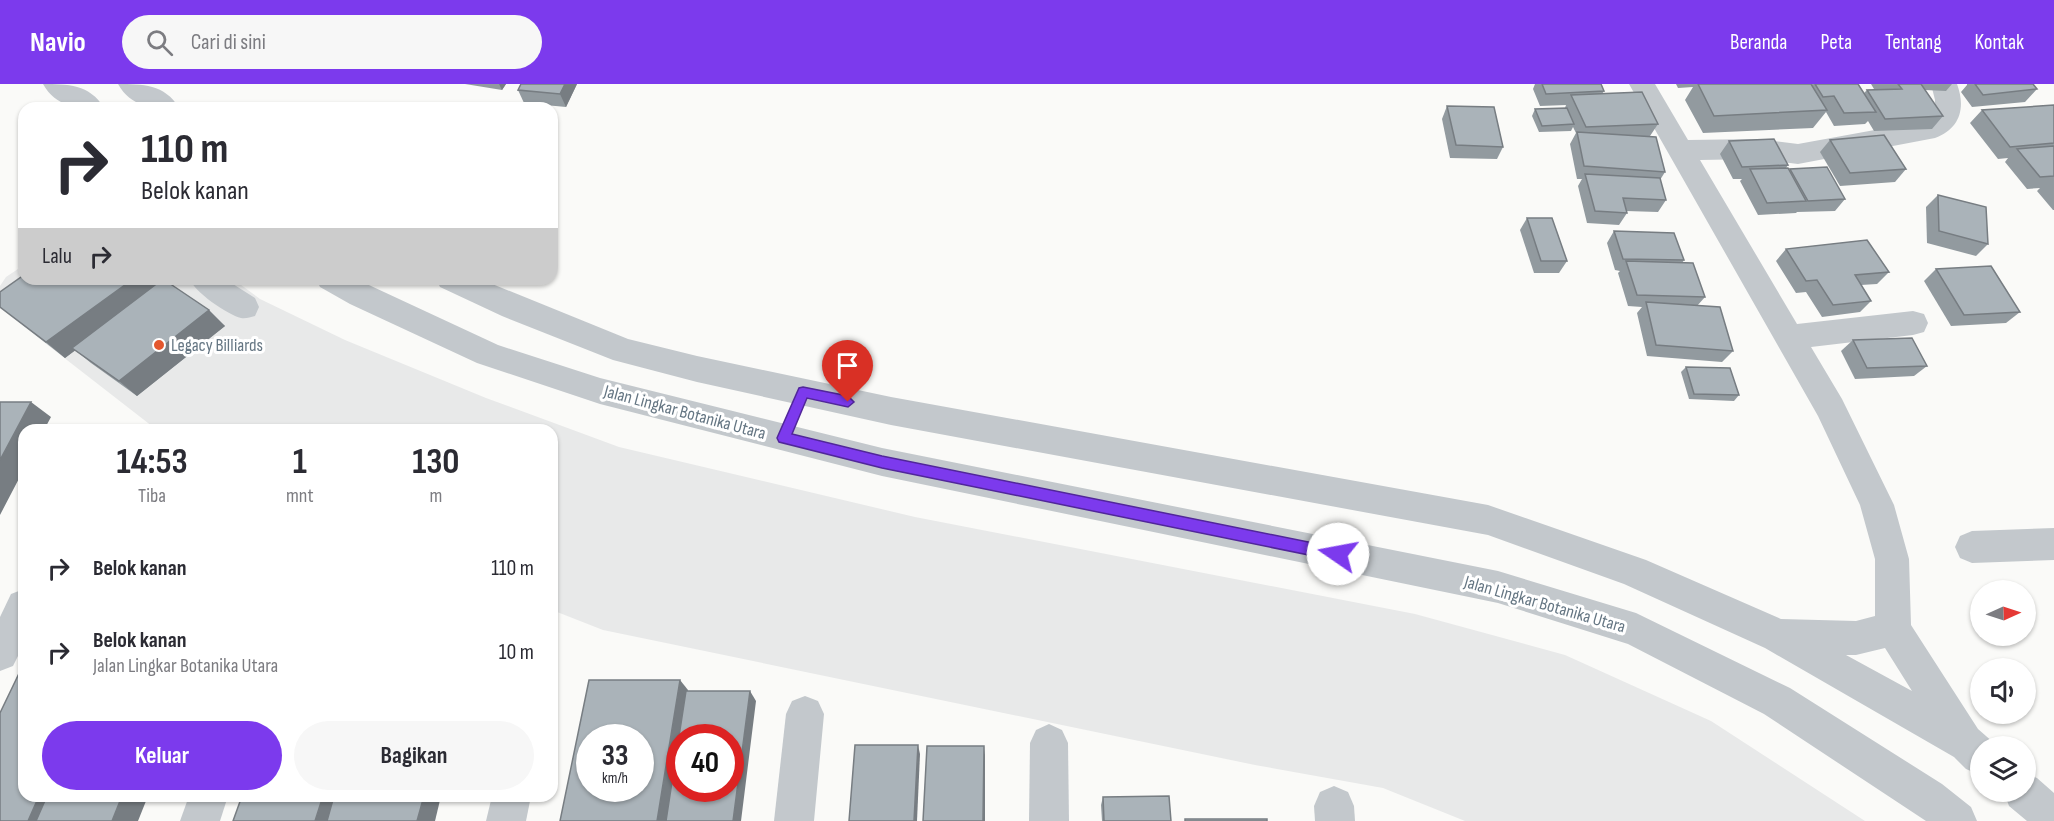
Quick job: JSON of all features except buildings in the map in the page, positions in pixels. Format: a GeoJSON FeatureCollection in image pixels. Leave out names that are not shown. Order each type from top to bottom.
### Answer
{"type":"FeatureCollection","features":[{"type":"Feature","properties":{"kind":"street"},"geometry":{"type":"LineString","coordinates":[[56,84],[82,102]]}},
{"type":"Feature","properties":{"kind":"street"},"geometry":{"type":"LineString","coordinates":[[131,84],[157,102]]}},
{"type":"Feature","properties":{"kind":"street"},"geometry":{"type":"LineString","coordinates":[[1642,84],[1831,409],[1877,505],[1892,559],[1893,629],[1970,745]]}},
{"type":"Feature","properties":{"kind":"street"},"geometry":{"type":"LineString","coordinates":[[1682,150],[1756,149],[1798,154],[1938,128],[1945,118],[1950,100],[1944,84]]}},
{"type":"Feature","properties":{"kind":"street"},"geometry":{"type":"LineString","coordinates":[[211,285],[244,307]]}},
{"type":"Feature","properties":{"kind":"street","name":"Jalan Lingkar Botanika Utara"},"geometry":{"type":"LineString","coordinates":[[342,285],[488,354],[600,391],[882,462],[1497,587],[1636,630],[1777,701],[1928,798],[1957,821]]}},
{"type":"Feature","properties":{"kind":"street"},"geometry":{"type":"LineString","coordinates":[[465,285],[513,307],[624,351],[891,411],[1488,520],[1634,571],[1778,636],[1970,748]]}},
{"type":"Feature","properties":{"kind":"street"},"geometry":{"type":"LineString","coordinates":[[1789,337],[1913,323]]}},
{"type":"Feature","properties":{"kind":"street"},"geometry":{"type":"LineString","coordinates":[[783,438],[803,392]]}},
{"type":"Feature","properties":{"kind":"street"},"geometry":{"type":"LineString","coordinates":[[1972,547],[2054,543]]}},
{"type":"Feature","properties":{"kind":"street"},"geometry":{"type":"LineString","coordinates":[[0,654],[18,618]]}},
{"type":"Feature","properties":{"kind":"street"},"geometry":{"type":"LineString","coordinates":[[1778,636],[1856,638],[1893,629]]}},
{"type":"Feature","properties":{"kind":"street"},"geometry":{"type":"LineString","coordinates":[[794,821],[805,714]]}},
{"type":"Feature","properties":{"kind":"street"},"geometry":{"type":"LineString","coordinates":[[1049,743],[1049,821]]}},
{"type":"Feature","properties":{"kind":"street"},"geometry":{"type":"LineString","coordinates":[[200,821],[207,802]]}},
{"type":"Feature","properties":{"kind":"street"},"geometry":{"type":"LineString","coordinates":[[506,821],[511,802]]}},
{"type":"Feature","properties":{"kind":"street"},"geometry":{"type":"LineString","coordinates":[[2034,802],[2054,819]]}},
{"type":"Feature","properties":{"kind":"shaded area"},"geometry":{"type":"Polygon","coordinates":[[[18,269],[18,285],[241,285],[260,299],[345,340],[486,398],[557,424],[149,424],[0,308],[0,286],[6,277],[18,269]]]}},
{"type":"Feature","properties":{"kind":"shaded area"},"geometry":{"type":"Polygon","coordinates":[[[558,425],[619,447],[915,517],[1415,614],[1565,655],[1711,721],[1865,821],[1465,821],[1383,788],[1255,765],[603,630],[558,612],[558,425]]]}},
{"type":"Feature","properties":{"kind":"place","name":"Legacy Billiards"},"geometry":{"type":"Point","coordinates":[159,345]}},
{"type":"Feature","properties":{"kind":"route"},"geometry":{"type":"LineString","coordinates":[[848,402],[803,392],[783,438],[882,462],[1338,554]]}}]}
